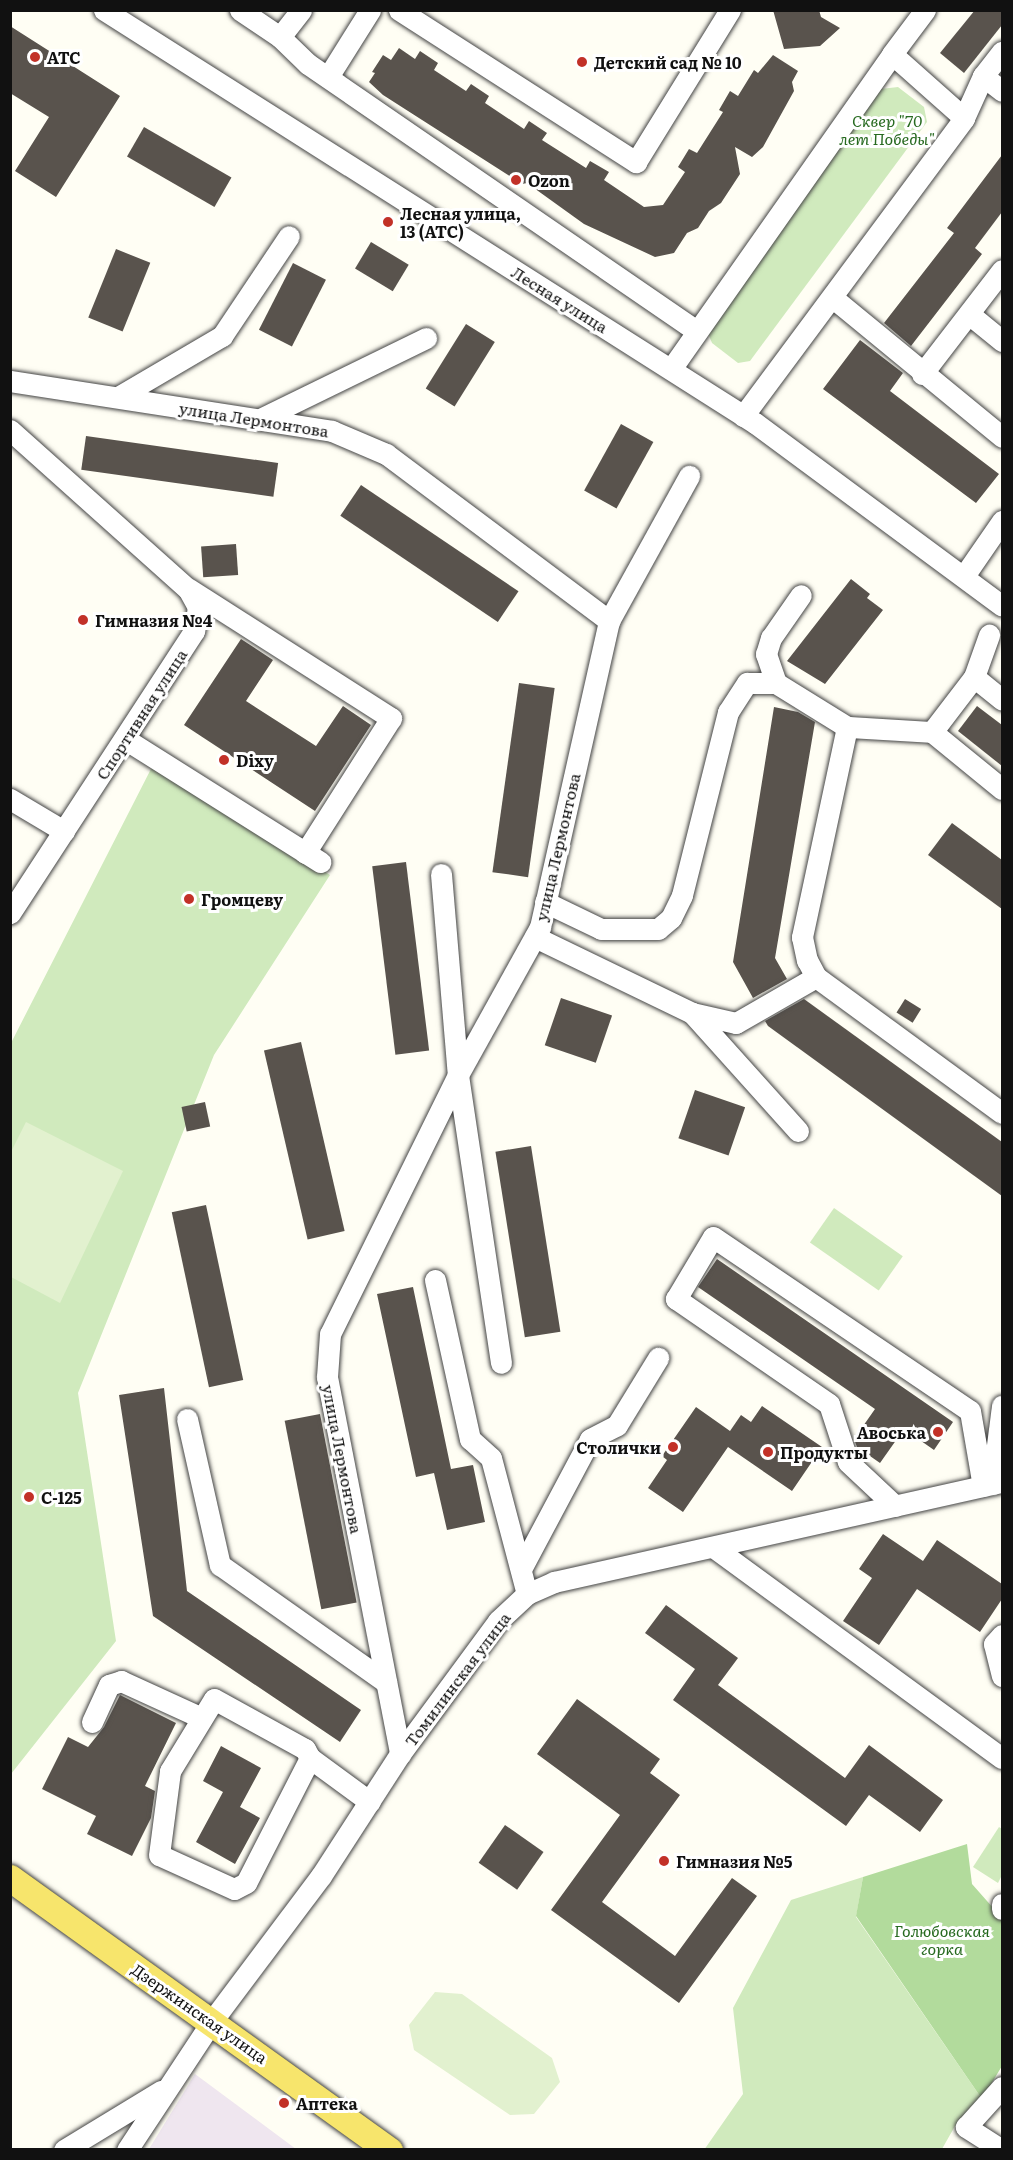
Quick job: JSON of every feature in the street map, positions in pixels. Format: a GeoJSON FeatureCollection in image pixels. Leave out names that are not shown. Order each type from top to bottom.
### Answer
{"type":"FeatureCollection","features":[{"type":"Feature","properties":{"kind":"main road","name":"Дзержинская улица"},"geometry":{"type":"LineString","coordinates":[[10,1878],[389,2150]]}},
{"type":"Feature","properties":{"kind":"street","name":"Лесная улица"},"geometry":{"type":"LineString","coordinates":[[104,10],[743,416],[1002,606]]}},
{"type":"Feature","properties":{"kind":"street"},"geometry":{"type":"LineString","coordinates":[[240,10],[280,37],[328,77],[695,330]]}},
{"type":"Feature","properties":{"kind":"street"},"geometry":{"type":"LineString","coordinates":[[280,37],[301,10]]}},
{"type":"Feature","properties":{"kind":"street"},"geometry":{"type":"LineString","coordinates":[[328,77],[370,10]]}},
{"type":"Feature","properties":{"kind":"street"},"geometry":{"type":"LineString","coordinates":[[399,10],[636,162],[730,10]]}},
{"type":"Feature","properties":{"kind":"street"},"geometry":{"type":"LineString","coordinates":[[671,369],[695,330],[892,54],[918,13]]}},
{"type":"Feature","properties":{"kind":"street"},"geometry":{"type":"LineString","coordinates":[[743,416],[833,298],[964,118],[983,76],[1002,52]]}},
{"type":"Feature","properties":{"kind":"street"},"geometry":{"type":"LineString","coordinates":[[892,54],[964,118]]}},
{"type":"Feature","properties":{"kind":"street"},"geometry":{"type":"LineString","coordinates":[[983,76],[1002,91]]}},
{"type":"Feature","properties":{"kind":"street"},"geometry":{"type":"LineString","coordinates":[[118,397],[222,336],[289,236]]}},
{"type":"Feature","properties":{"kind":"street"},"geometry":{"type":"LineString","coordinates":[[922,374],[1002,270]]}},
{"type":"Feature","properties":{"kind":"street"},"geometry":{"type":"LineString","coordinates":[[833,298],[922,374],[1002,437]]}},
{"type":"Feature","properties":{"kind":"street"},"geometry":{"type":"LineString","coordinates":[[969,314],[1002,341]]}},
{"type":"Feature","properties":{"kind":"street"},"geometry":{"type":"LineString","coordinates":[[258,420],[426,338]]}},
{"type":"Feature","properties":{"kind":"street","name":"улица Лермонтова"},"geometry":{"type":"LineString","coordinates":[[10,381],[332,431],[386,454],[609,621],[535,937],[458,1075],[330,1334],[327,1377],[400,1754]]}},
{"type":"Feature","properties":{"kind":"street"},"geometry":{"type":"LineString","coordinates":[[10,430],[188,589],[391,718],[313,857],[125,739]]}},
{"type":"Feature","properties":{"kind":"street"},"geometry":{"type":"LineString","coordinates":[[609,621],[689,476]]}},
{"type":"Feature","properties":{"kind":"street"},"geometry":{"type":"LineString","coordinates":[[964,576],[1002,521]]}},
{"type":"Feature","properties":{"kind":"street","name":"Спортивная улица"},"geometry":{"type":"LineString","coordinates":[[10,913],[194,631],[198,607],[188,589]]}},
{"type":"Feature","properties":{"kind":"street"},"geometry":{"type":"LineString","coordinates":[[776,683],[766,654],[771,638],[801,595]]}},
{"type":"Feature","properties":{"kind":"street"},"geometry":{"type":"LineString","coordinates":[[932,732],[974,677],[989,635]]}},
{"type":"Feature","properties":{"kind":"street"},"geometry":{"type":"LineString","coordinates":[[974,677],[1002,700]]}},
{"type":"Feature","properties":{"kind":"street"},"geometry":{"type":"LineString","coordinates":[[545,902],[601,929],[658,929],[671,918],[682,895],[728,712],[747,683],[776,683],[847,727],[932,732],[1002,789]]}},
{"type":"Feature","properties":{"kind":"street"},"geometry":{"type":"LineString","coordinates":[[847,727],[802,937],[807,960],[816,977],[1002,1113]]}},
{"type":"Feature","properties":{"kind":"street"},"geometry":{"type":"LineString","coordinates":[[10,799],[64,831]]}},
{"type":"Feature","properties":{"kind":"street"},"geometry":{"type":"LineString","coordinates":[[441,874],[458,1075],[501,1363]]}},
{"type":"Feature","properties":{"kind":"street"},"geometry":{"type":"LineString","coordinates":[[535,937],[692,1013],[736,1023],[816,977]]}},
{"type":"Feature","properties":{"kind":"street"},"geometry":{"type":"LineString","coordinates":[[692,1013],[798,1131]]}},
{"type":"Feature","properties":{"kind":"street"},"geometry":{"type":"LineString","coordinates":[[895,1506],[848,1462],[829,1404],[676,1299],[713,1237],[970,1411],[992,1484]]}},
{"type":"Feature","properties":{"kind":"street"},"geometry":{"type":"LineString","coordinates":[[435,1280],[470,1439],[491,1458],[527,1594]]}},
{"type":"Feature","properties":{"kind":"street"},"geometry":{"type":"LineString","coordinates":[[521,1569],[590,1438],[617,1425],[658,1358]]}},
{"type":"Feature","properties":{"kind":"street"},"geometry":{"type":"LineString","coordinates":[[992,1484],[1002,1406]]}},
{"type":"Feature","properties":{"kind":"street"},"geometry":{"type":"LineString","coordinates":[[187,1419],[220,1565],[386,1682]]}},
{"type":"Feature","properties":{"kind":"street","name":"Томилинская улица"},"geometry":{"type":"LineString","coordinates":[[127,2150],[212,2021],[321,1876],[400,1754],[498,1621],[527,1594],[554,1582],[716,1549],[992,1484]]}},
{"type":"Feature","properties":{"kind":"street"},"geometry":{"type":"LineString","coordinates":[[716,1549],[1002,1758]]}},
{"type":"Feature","properties":{"kind":"street"},"geometry":{"type":"LineString","coordinates":[[1002,1635],[994,1644],[1002,1676]]}},
{"type":"Feature","properties":{"kind":"street"},"geometry":{"type":"LineString","coordinates":[[92,1722],[109,1685],[121,1681],[202,1718]]}},
{"type":"Feature","properties":{"kind":"street"},"geometry":{"type":"LineString","coordinates":[[310,1758],[246,1883],[234,1889],[159,1855],[170,1771],[214,1699],[305,1749],[310,1758],[370,1802]]}},
{"type":"Feature","properties":{"kind":"street"},"geometry":{"type":"LineString","coordinates":[[1002,2087],[966,2127],[1002,2150]]}},
{"type":"Feature","properties":{"kind":"street"},"geometry":{"type":"LineString","coordinates":[[64,2150],[167,2088]]}},
{"type":"Feature","properties":{"kind":"shaded area"},"geometry":{"type":"Polygon","coordinates":[[[195,2074],[296,2149],[149,2149],[195,2074]]]}},
{"type":"Feature","properties":{"kind":"green space","name":"Сквер \"70 лет Победы\""},"geometry":{"type":"Polygon","coordinates":[[[898,87],[924,107],[927,122],[750,361],[738,363],[712,343],[706,328],[881,89],[898,87]]]}},
{"type":"Feature","properties":{"kind":"green space"},"geometry":{"type":"Polygon","coordinates":[[[153,765],[330,875],[214,1055],[78,1393],[116,1641],[11,1774],[11,1043],[153,765]]]}},
{"type":"Feature","properties":{"kind":"green space"},"geometry":{"type":"Polygon","coordinates":[[[26,1122],[123,1171],[60,1303],[11,1277],[11,1152],[26,1122]]]}},
{"type":"Feature","properties":{"kind":"green space"},"geometry":{"type":"Polygon","coordinates":[[[834,1208],[903,1256],[879,1291],[810,1242],[834,1208]]]}},
{"type":"Feature","properties":{"kind":"green space"},"geometry":{"type":"Polygon","coordinates":[[[999,1827],[1002,1829],[1002,1875],[998,1883],[973,1867],[999,1827]]]}},
{"type":"Feature","properties":{"kind":"green space","name":"Голюбовская горка"},"geometry":{"type":"Polygon","coordinates":[[[967,1844],[972,1884],[1002,1918],[1002,2066],[982,2099],[856,1916],[863,1877],[967,1844]]]}},
{"type":"Feature","properties":{"kind":"green space"},"geometry":{"type":"Polygon","coordinates":[[[863,1877],[856,1917],[982,2099],[955,2126],[942,2149],[704,2150],[743,2094],[733,2008],[791,1900],[863,1877]]]}},
{"type":"Feature","properties":{"kind":"green space"},"geometry":{"type":"Polygon","coordinates":[[[435,1992],[462,1994],[552,2058],[560,2082],[534,2114],[510,2115],[414,2050],[409,2025],[435,1992]]]}},
{"type":"Feature","properties":{"kind":"building"},"geometry":{"type":"Polygon","coordinates":[[[773,10],[819,10],[821,17],[840,28],[820,46],[784,49],[773,10]]]}},
{"type":"Feature","properties":{"kind":"building"},"geometry":{"type":"Polygon","coordinates":[[[975,10],[1002,10],[1002,25],[964,73],[940,53],[975,10]]]}},
{"type":"Feature","properties":{"kind":"building"},"geometry":{"type":"Polygon","coordinates":[[[10,26],[120,96],[56,197],[15,171],[49,117],[10,93],[10,26]]]}},
{"type":"Feature","properties":{"kind":"building"},"geometry":{"type":"Polygon","coordinates":[[[399,48],[415,59],[420,51],[438,63],[434,70],[466,91],[471,84],[489,96],[485,103],[524,129],[529,121],[547,133],[542,140],[586,168],[590,161],[609,172],[604,180],[644,207],[663,205],[685,172],[678,167],[689,149],[697,153],[723,112],[719,110],[730,91],[738,96],[754,70],[758,73],[773,55],[798,71],[792,82],[794,91],[763,147],[752,157],[735,147],[740,174],[721,203],[709,211],[698,228],[687,233],[674,253],[655,257],[584,224],[527,183],[522,184],[383,95],[369,82],[375,73],[372,72],[383,55],[391,60],[399,48]]]}},
{"type":"Feature","properties":{"kind":"building"},"geometry":{"type":"Polygon","coordinates":[[[144,127],[231,178],[214,207],[127,156],[144,127]]]}},
{"type":"Feature","properties":{"kind":"building"},"geometry":{"type":"Polygon","coordinates":[[[1002,155],[1002,212],[975,248],[982,254],[911,346],[884,323],[954,233],[947,228],[1002,155]]]}},
{"type":"Feature","properties":{"kind":"building"},"geometry":{"type":"Polygon","coordinates":[[[371,242],[409,265],[393,291],[355,269],[371,242]]]}},
{"type":"Feature","properties":{"kind":"building"},"geometry":{"type":"Polygon","coordinates":[[[116,249],[150,263],[123,331],[88,318],[116,249]]]}},
{"type":"Feature","properties":{"kind":"building"},"geometry":{"type":"Polygon","coordinates":[[[293,263],[326,280],[292,347],[259,330],[293,263]]]}},
{"type":"Feature","properties":{"kind":"building"},"geometry":{"type":"Polygon","coordinates":[[[466,324],[495,342],[455,406],[426,388],[466,324]]]}},
{"type":"Feature","properties":{"kind":"building"},"geometry":{"type":"Polygon","coordinates":[[[860,340],[903,373],[890,391],[999,474],[976,503],[823,389],[860,340]]]}},
{"type":"Feature","properties":{"kind":"building"},"geometry":{"type":"Polygon","coordinates":[[[621,424],[653,442],[617,508],[584,490],[621,424]]]}},
{"type":"Feature","properties":{"kind":"building"},"geometry":{"type":"Polygon","coordinates":[[[86,436],[278,463],[273,497],[81,470],[86,436]]]}},
{"type":"Feature","properties":{"kind":"building"},"geometry":{"type":"Polygon","coordinates":[[[361,485],[519,591],[498,622],[340,516],[361,485]]]}},
{"type":"Feature","properties":{"kind":"building"},"geometry":{"type":"Polygon","coordinates":[[[236,544],[238,575],[203,577],[201,546],[236,544]]]}},
{"type":"Feature","properties":{"kind":"building"},"geometry":{"type":"Polygon","coordinates":[[[851,579],[870,594],[867,598],[883,610],[825,684],[787,661],[851,579]]]}},
{"type":"Feature","properties":{"kind":"building"},"geometry":{"type":"Polygon","coordinates":[[[241,639],[273,660],[246,701],[316,746],[343,706],[371,725],[315,811],[184,725],[241,639]]]}},
{"type":"Feature","properties":{"kind":"building"},"geometry":{"type":"Polygon","coordinates":[[[519,683],[555,688],[528,877],[492,872],[519,683]]]}},
{"type":"Feature","properties":{"kind":"building"},"geometry":{"type":"Polygon","coordinates":[[[977,706],[1002,725],[1002,766],[958,731],[977,706]]]}},
{"type":"Feature","properties":{"kind":"building"},"geometry":{"type":"Polygon","coordinates":[[[774,707],[798,712],[815,722],[775,958],[787,979],[753,998],[733,962],[774,707]]]}},
{"type":"Feature","properties":{"kind":"building"},"geometry":{"type":"Polygon","coordinates":[[[952,823],[1002,860],[1002,909],[928,855],[952,823]]]}},
{"type":"Feature","properties":{"kind":"building"},"geometry":{"type":"Polygon","coordinates":[[[406,862],[429,1051],[395,1055],[372,866],[406,862]]]}},
{"type":"Feature","properties":{"kind":"building"},"geometry":{"type":"Polygon","coordinates":[[[561,998],[612,1016],[596,1063],[545,1045],[561,998]]]}},
{"type":"Feature","properties":{"kind":"building"},"geometry":{"type":"Polygon","coordinates":[[[804,999],[1002,1142],[1002,1196],[768,1026],[765,1021],[804,999]]]}},
{"type":"Feature","properties":{"kind":"building"},"geometry":{"type":"Polygon","coordinates":[[[905,999],[921,1009],[913,1023],[897,1013],[905,999]]]}},
{"type":"Feature","properties":{"kind":"building"},"geometry":{"type":"Polygon","coordinates":[[[301,1042],[345,1231],[308,1240],[264,1051],[301,1042]]]}},
{"type":"Feature","properties":{"kind":"building"},"geometry":{"type":"Polygon","coordinates":[[[695,1090],[745,1107],[729,1155],[678,1138],[695,1090]]]}},
{"type":"Feature","properties":{"kind":"building"},"geometry":{"type":"Polygon","coordinates":[[[205,1102],[210,1126],[187,1131],[182,1107],[205,1102]]]}},
{"type":"Feature","properties":{"kind":"building"},"geometry":{"type":"Polygon","coordinates":[[[531,1146],[560,1332],[525,1337],[495,1152],[531,1146]]]}},
{"type":"Feature","properties":{"kind":"building"},"geometry":{"type":"Polygon","coordinates":[[[206,1205],[243,1380],[209,1387],[172,1212],[206,1205]]]}},
{"type":"Feature","properties":{"kind":"building"},"geometry":{"type":"Polygon","coordinates":[[[717,1259],[953,1422],[934,1450],[904,1429],[880,1463],[857,1447],[854,1439],[875,1409],[698,1287],[717,1259]]]}},
{"type":"Feature","properties":{"kind":"building"},"geometry":{"type":"Polygon","coordinates":[[[413,1287],[451,1469],[473,1465],[485,1522],[447,1530],[434,1473],[416,1477],[377,1294],[413,1287]]]}},
{"type":"Feature","properties":{"kind":"building"},"geometry":{"type":"Polygon","coordinates":[[[164,1388],[187,1591],[361,1710],[340,1742],[153,1616],[119,1395],[164,1388]]]}},
{"type":"Feature","properties":{"kind":"building"},"geometry":{"type":"Polygon","coordinates":[[[762,1406],[822,1447],[792,1491],[728,1447],[683,1512],[648,1488],[667,1460],[662,1456],[696,1407],[730,1431],[741,1415],[751,1422],[762,1406]]]}},
{"type":"Feature","properties":{"kind":"building"},"geometry":{"type":"Polygon","coordinates":[[[320,1414],[357,1602],[321,1609],[285,1421],[320,1414]]]}},
{"type":"Feature","properties":{"kind":"building"},"geometry":{"type":"Polygon","coordinates":[[[883,1534],[923,1561],[937,1540],[1002,1584],[1002,1599],[980,1632],[917,1589],[879,1645],[843,1621],[872,1578],[859,1569],[883,1534]]]}},
{"type":"Feature","properties":{"kind":"building"},"geometry":{"type":"Polygon","coordinates":[[[666,1605],[738,1658],[718,1685],[845,1778],[869,1745],[943,1800],[920,1832],[869,1795],[846,1826],[673,1700],[695,1669],[645,1633],[666,1605]]]}},
{"type":"Feature","properties":{"kind":"building"},"geometry":{"type":"Polygon","coordinates":[[[120,1695],[176,1723],[145,1786],[155,1791],[151,1818],[132,1856],[87,1834],[96,1816],[42,1789],[68,1737],[88,1747],[104,1727],[120,1695]]]}},
{"type":"Feature","properties":{"kind":"building"},"geometry":{"type":"Polygon","coordinates":[[[577,1699],[660,1759],[650,1773],[680,1795],[602,1902],[675,1956],[732,1878],[757,1896],[679,2003],[551,1910],[620,1815],[537,1754],[577,1699]]]}},
{"type":"Feature","properties":{"kind":"building"},"geometry":{"type":"Polygon","coordinates":[[[221,1746],[261,1768],[240,1807],[260,1818],[235,1864],[196,1842],[223,1792],[203,1781],[221,1746]]]}},
{"type":"Feature","properties":{"kind":"building"},"geometry":{"type":"Polygon","coordinates":[[[505,1825],[544,1852],[517,1890],[479,1863],[505,1825]]]}},
{"type":"Feature","properties":{"kind":"place","name":"АТС"},"geometry":{"type":"Point","coordinates":[35,57]}},
{"type":"Feature","properties":{"kind":"place","name":"Детский сад № 10"},"geometry":{"type":"Point","coordinates":[582,62]}},
{"type":"Feature","properties":{"kind":"place","name":"Ozon"},"geometry":{"type":"Point","coordinates":[516,180]}},
{"type":"Feature","properties":{"kind":"place","name":"Лесная улица, 13 (АТС)"},"geometry":{"type":"Point","coordinates":[388,222]}},
{"type":"Feature","properties":{"kind":"place","name":"Гимназия №4"},"geometry":{"type":"Point","coordinates":[83,620]}},
{"type":"Feature","properties":{"kind":"place","name":"Dixy"},"geometry":{"type":"Point","coordinates":[224,760]}},
{"type":"Feature","properties":{"kind":"place","name":"Громцеву"},"geometry":{"type":"Point","coordinates":[189,899]}},
{"type":"Feature","properties":{"kind":"place","name":"Авоська"},"geometry":{"type":"Point","coordinates":[938,1432]}},
{"type":"Feature","properties":{"kind":"place","name":"Столички"},"geometry":{"type":"Point","coordinates":[673,1447]}},
{"type":"Feature","properties":{"kind":"place","name":"Продукты"},"geometry":{"type":"Point","coordinates":[768,1452]}},
{"type":"Feature","properties":{"kind":"place","name":"С-125"},"geometry":{"type":"Point","coordinates":[29,1497]}},
{"type":"Feature","properties":{"kind":"place","name":"Гимназия №5"},"geometry":{"type":"Point","coordinates":[664,1861]}},
{"type":"Feature","properties":{"kind":"place","name":"Аптека"},"geometry":{"type":"Point","coordinates":[284,2103]}}]}
